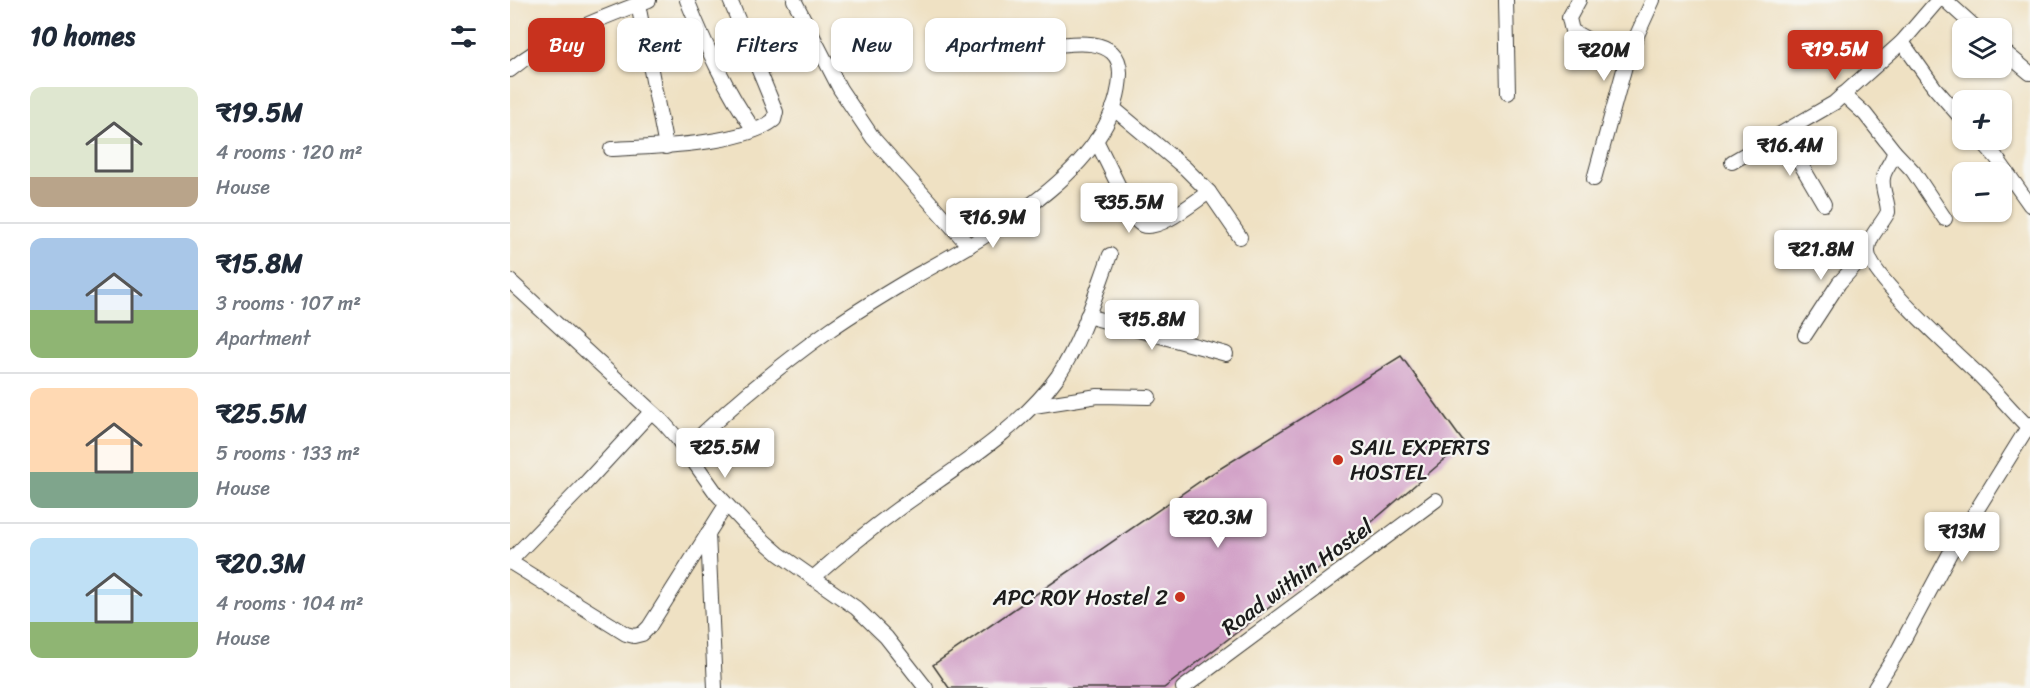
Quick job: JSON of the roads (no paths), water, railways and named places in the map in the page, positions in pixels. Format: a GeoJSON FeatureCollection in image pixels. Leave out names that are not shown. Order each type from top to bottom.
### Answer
{"type":"FeatureCollection","features":[{"type":"Feature","properties":{"kind":"street"},"geometry":{"type":"LineString","coordinates":[[687,0],[725,87],[754,130]]}},
{"type":"Feature","properties":{"kind":"street"},"geometry":{"type":"LineString","coordinates":[[611,149],[666,147],[712,141],[754,130],[771,122],[776,112],[729,0]]}},
{"type":"Feature","properties":{"kind":"street"},"geometry":{"type":"LineString","coordinates":[[794,0],[840,89],[873,138],[969,246]]}},
{"type":"Feature","properties":{"kind":"street"},"geometry":{"type":"LineString","coordinates":[[1506,0],[1508,93]]}},
{"type":"Feature","properties":{"kind":"street"},"geometry":{"type":"LineString","coordinates":[[1579,0],[1569,18],[1572,31],[1594,43],[1628,55]]}},
{"type":"Feature","properties":{"kind":"street"},"geometry":{"type":"LineString","coordinates":[[1594,179],[1628,55],[1653,0]]}},
{"type":"Feature","properties":{"kind":"street"},"geometry":{"type":"LineString","coordinates":[[1732,162],[1834,103],[1902,42],[1938,0]]}},
{"type":"Feature","properties":{"kind":"street"},"geometry":{"type":"LineString","coordinates":[[1945,0],[1965,18]]}},
{"type":"Feature","properties":{"kind":"street"},"geometry":{"type":"LineString","coordinates":[[510,70],[530,53],[578,28],[644,2],[666,147]]}},
{"type":"Feature","properties":{"kind":"street"},"geometry":{"type":"LineString","coordinates":[[1902,42],[1934,87],[1952,108]]}},
{"type":"Feature","properties":{"kind":"street"},"geometry":{"type":"LineString","coordinates":[[685,451],[722,415],[832,329],[901,285],[969,246],[1052,189],[1088,153],[1110,118],[1120,86],[1121,63],[1113,51],[1097,45],[1066,44]]}},
{"type":"Feature","properties":{"kind":"street"},"geometry":{"type":"LineString","coordinates":[[2012,58],[2030,73]]}},
{"type":"Feature","properties":{"kind":"street"},"geometry":{"type":"LineString","coordinates":[[1843,94],[1865,114],[1894,151],[1914,171],[1946,219]]}},
{"type":"Feature","properties":{"kind":"street"},"geometry":{"type":"LineString","coordinates":[[1113,108],[1185,168],[1209,192],[1240,237]]}},
{"type":"Feature","properties":{"kind":"street"},"geometry":{"type":"LineString","coordinates":[[1782,134],[1824,204]]}},
{"type":"Feature","properties":{"kind":"street"},"geometry":{"type":"LineString","coordinates":[[1096,140],[1135,219],[1143,225],[1155,225],[1174,216],[1209,192]]}},
{"type":"Feature","properties":{"kind":"street"},"geometry":{"type":"LineString","coordinates":[[1990,150],[2029,203]]}},
{"type":"Feature","properties":{"kind":"street"},"geometry":{"type":"LineString","coordinates":[[1875,688],[1896,654],[1950,553],[2029,426],[1919,319],[1870,260],[1869,243],[1888,212],[1882,180],[1894,156],[1894,151]]}},
{"type":"Feature","properties":{"kind":"street"},"geometry":{"type":"LineString","coordinates":[[1805,335],[1839,283],[1868,251]]}},
{"type":"Feature","properties":{"kind":"street"},"geometry":{"type":"LineString","coordinates":[[813,578],[864,535],[978,452],[1034,406],[1059,375],[1080,335],[1110,255]]}},
{"type":"Feature","properties":{"kind":"street"},"geometry":{"type":"LineString","coordinates":[[510,280],[677,438],[726,505],[779,554],[856,608],[886,637],[926,688]]}},
{"type":"Feature","properties":{"kind":"street"},"geometry":{"type":"LineString","coordinates":[[1087,316],[1226,354]]}},
{"type":"Feature","properties":{"kind":"street"},"geometry":{"type":"LineString","coordinates":[[1034,406],[1098,396],[1149,398]]}},
{"type":"Feature","properties":{"kind":"street"},"geometry":{"type":"LineString","coordinates":[[651,412],[510,561],[586,611],[626,634],[634,636],[642,634],[649,627],[726,505]]}},
{"type":"Feature","properties":{"kind":"street","name":"Road within Hostel"},"geometry":{"type":"LineString","coordinates":[[1182,688],[1436,501]]}},
{"type":"Feature","properties":{"kind":"street"},"geometry":{"type":"LineString","coordinates":[[708,533],[715,688]]}},
{"type":"Feature","properties":{"kind":"place","name":"SAIL EXPERTS HOSTEL"},"geometry":{"type":"Point","coordinates":[1338,460]}},
{"type":"Feature","properties":{"kind":"place","name":"APC ROY Hostel 2"},"geometry":{"type":"Point","coordinates":[1180,597]}}]}
